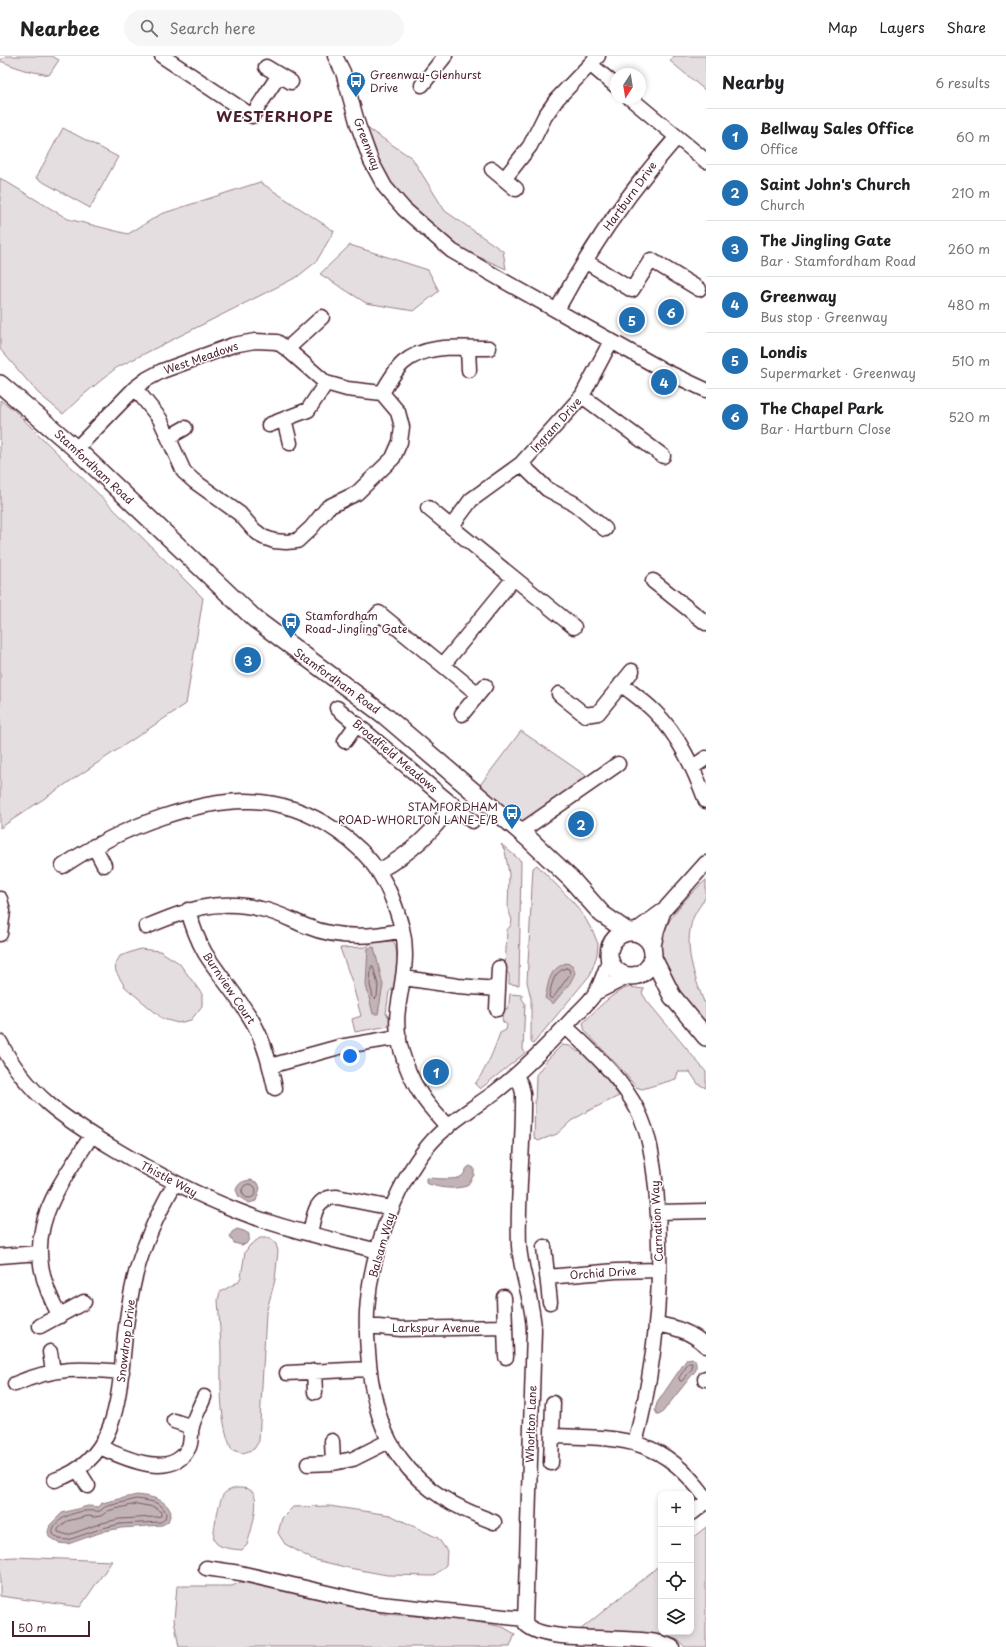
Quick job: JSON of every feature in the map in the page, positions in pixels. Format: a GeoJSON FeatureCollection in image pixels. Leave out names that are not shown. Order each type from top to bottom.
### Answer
{"type":"FeatureCollection","features":[{"type":"Feature","properties":{"kind":"main road","name":"Stamfordham Road"},"geometry":{"type":"LineString","coordinates":[[0,384],[76,449],[255,619],[286,644],[384,715],[520,832],[571,879],[602,914],[631,932]]}},
{"type":"Feature","properties":{"kind":"main road","name":"Stamfordham Road"},"geometry":{"type":"LineString","coordinates":[[602,914],[610,953]]}},
{"type":"Feature","properties":{"kind":"main road"},"geometry":{"type":"LineString","coordinates":[[672,996],[656,986],[616,970],[610,953],[617,936],[631,932],[646,938],[672,996],[706,1037]]}},
{"type":"Feature","properties":{"kind":"main road"},"geometry":{"type":"LineString","coordinates":[[632,976],[647,969],[653,953]]}},
{"type":"Feature","properties":{"kind":"street"},"geometry":{"type":"LineString","coordinates":[[162,56],[252,116],[285,78],[266,66]]}},
{"type":"Feature","properties":{"kind":"street","name":"Greenway"},"geometry":{"type":"LineString","coordinates":[[336,56],[343,72],[358,125],[371,161],[385,187],[404,209],[452,251],[665,371],[706,390]]}},
{"type":"Feature","properties":{"kind":"street"},"geometry":{"type":"LineString","coordinates":[[422,85],[445,56]]}},
{"type":"Feature","properties":{"kind":"street"},"geometry":{"type":"LineString","coordinates":[[505,178],[530,146],[545,116],[557,99],[594,61],[610,79]]}},
{"type":"Feature","properties":{"kind":"street"},"geometry":{"type":"LineString","coordinates":[[637,104],[706,161]]}},
{"type":"Feature","properties":{"kind":"street","name":"Hartburn Drive"},"geometry":{"type":"LineString","coordinates":[[557,310],[584,261],[620,208],[654,162],[677,137]]}},
{"type":"Feature","properties":{"kind":"street"},"geometry":{"type":"LineString","coordinates":[[492,169],[505,178],[516,189]]}},
{"type":"Feature","properties":{"kind":"street"},"geometry":{"type":"LineString","coordinates":[[584,261],[632,290],[651,260],[699,290]]}},
{"type":"Feature","properties":{"kind":"street"},"geometry":{"type":"LineString","coordinates":[[287,349],[322,317]]}},
{"type":"Feature","properties":{"kind":"street","name":"West Meadows"},"geometry":{"type":"LineString","coordinates":[[76,449],[135,388],[147,379],[162,371],[233,345],[255,340],[277,342],[326,383],[347,389],[382,393]]}},
{"type":"Feature","properties":{"kind":"street","name":"Ingram Drive"},"geometry":{"type":"LineString","coordinates":[[451,527],[471,500],[521,464],[582,396],[611,341]]}},
{"type":"Feature","properties":{"kind":"street"},"geometry":{"type":"LineString","coordinates":[[135,388],[160,418],[184,472],[240,514],[254,530],[263,537],[274,541],[297,541],[311,528],[328,507],[357,493],[393,458],[400,442],[402,427],[398,412],[382,393],[402,364],[419,352],[445,348],[489,348]]}},
{"type":"Feature","properties":{"kind":"street"},"geometry":{"type":"LineString","coordinates":[[468,348],[469,370]]}},
{"type":"Feature","properties":{"kind":"street"},"geometry":{"type":"LineString","coordinates":[[269,425],[308,410],[326,383]]}},
{"type":"Feature","properties":{"kind":"street"},"geometry":{"type":"LineString","coordinates":[[582,396],[663,456]]}},
{"type":"Feature","properties":{"kind":"street"},"geometry":{"type":"LineString","coordinates":[[284,420],[290,443]]}},
{"type":"Feature","properties":{"kind":"street"},"geometry":{"type":"LineString","coordinates":[[169,437],[185,428]]}},
{"type":"Feature","properties":{"kind":"street"},"geometry":{"type":"LineString","coordinates":[[521,464],[547,489],[575,504],[605,529]]}},
{"type":"Feature","properties":{"kind":"street"},"geometry":{"type":"LineString","coordinates":[[428,508],[574,627]]}},
{"type":"Feature","properties":{"kind":"street"},"geometry":{"type":"LineString","coordinates":[[443,665],[514,578]]}},
{"type":"Feature","properties":{"kind":"street"},"geometry":{"type":"LineString","coordinates":[[653,581],[706,623]]}},
{"type":"Feature","properties":{"kind":"street"},"geometry":{"type":"LineString","coordinates":[[368,626],[379,613],[443,665],[481,690],[462,714]]}},
{"type":"Feature","properties":{"kind":"street"},"geometry":{"type":"LineString","coordinates":[[559,694],[585,715],[598,713],[632,671]]}},
{"type":"Feature","properties":{"kind":"street"},"geometry":{"type":"LineString","coordinates":[[621,684],[655,711],[674,735],[693,767],[706,801]]}},
{"type":"Feature","properties":{"kind":"street","name":"Broadfield Meadows"},"geometry":{"type":"LineString","coordinates":[[337,708],[472,821]]}},
{"type":"Feature","properties":{"kind":"street"},"geometry":{"type":"LineString","coordinates":[[344,741],[357,724]]}},
{"type":"Feature","properties":{"kind":"street"},"geometry":{"type":"LineString","coordinates":[[693,767],[706,758]]}},
{"type":"Feature","properties":{"kind":"street"},"geometry":{"type":"LineString","coordinates":[[520,832],[618,764]]}},
{"type":"Feature","properties":{"kind":"street"},"geometry":{"type":"LineString","coordinates":[[63,866],[110,837],[195,806],[224,801],[250,801],[289,808],[318,819],[357,846],[379,871],[387,885],[396,907],[405,949],[404,978],[398,1010],[399,1037],[405,1060],[415,1085],[428,1104],[448,1127]]}},
{"type":"Feature","properties":{"kind":"street"},"geometry":{"type":"LineString","coordinates":[[379,871],[401,858],[422,841],[453,804]]}},
{"type":"Feature","properties":{"kind":"street"},"geometry":{"type":"LineString","coordinates":[[94,846],[104,865]]}},
{"type":"Feature","properties":{"kind":"street"},"geometry":{"type":"LineString","coordinates":[[631,932],[664,910],[706,863]]}},
{"type":"Feature","properties":{"kind":"street"},"geometry":{"type":"LineString","coordinates":[[0,899],[4,912],[0,934]]}},
{"type":"Feature","properties":{"kind":"street"},"geometry":{"type":"LineString","coordinates":[[146,927],[188,910],[218,905],[250,907],[272,912],[317,930],[352,937],[377,935],[402,930]]}},
{"type":"Feature","properties":{"kind":"street","name":"Burnview Court"},"geometry":{"type":"LineString","coordinates":[[188,910],[195,931],[205,952],[254,1024],[270,1066],[275,1088]]}},
{"type":"Feature","properties":{"kind":"street"},"geometry":{"type":"LineString","coordinates":[[653,953],[658,927],[664,910]]}},
{"type":"Feature","properties":{"kind":"street","name":"Balsam Way"},"geometry":{"type":"LineString","coordinates":[[494,1522],[462,1509],[432,1491],[410,1470],[389,1441],[377,1410],[370,1369],[367,1326],[370,1289],[378,1251],[392,1208],[405,1181],[422,1153],[435,1138],[448,1127],[516,1076],[565,1026],[595,993],[610,953]]}},
{"type":"Feature","properties":{"kind":"street"},"geometry":{"type":"LineString","coordinates":[[497,1009],[499,968]]}},
{"type":"Feature","properties":{"kind":"street","name":"Balsam Way"},"geometry":{"type":"LineString","coordinates":[[595,993],[632,976]]}},
{"type":"Feature","properties":{"kind":"street"},"geometry":{"type":"LineString","coordinates":[[404,978],[458,986],[498,989]]}},
{"type":"Feature","properties":{"kind":"street","name":"Carnation Way"},"geometry":{"type":"LineString","coordinates":[[565,1026],[612,1073],[624,1088],[638,1111],[647,1134],[652,1155],[658,1212],[659,1270],[656,1324],[648,1383],[635,1443]]}},
{"type":"Feature","properties":{"kind":"street"},"geometry":{"type":"LineString","coordinates":[[270,1066],[339,1047],[399,1037]]}},
{"type":"Feature","properties":{"kind":"street","name":"Thistle Way"},"geometry":{"type":"LineString","coordinates":[[0,1042],[14,1068],[43,1100],[55,1110],[92,1135],[175,1183],[239,1211],[310,1234],[378,1251]]}},
{"type":"Feature","properties":{"kind":"street","name":"Whorlton Lane"},"geometry":{"type":"LineString","coordinates":[[516,1076],[524,1093],[519,1213],[520,1246],[534,1330],[524,1619]]}},
{"type":"Feature","properties":{"kind":"street"},"geometry":{"type":"LineString","coordinates":[[60,1316],[45,1285],[40,1264],[42,1226],[50,1203],[64,1177],[92,1135]]}},
{"type":"Feature","properties":{"kind":"street","name":"Snowdrop Drive"},"geometry":{"type":"LineString","coordinates":[[55,1480],[78,1470],[86,1463],[100,1447],[110,1428],[117,1406],[128,1315],[138,1265],[156,1219],[175,1183]]}},
{"type":"Feature","properties":{"kind":"street"},"geometry":{"type":"LineString","coordinates":[[310,1234],[319,1204],[330,1197],[392,1208]]}},
{"type":"Feature","properties":{"kind":"street"},"geometry":{"type":"LineString","coordinates":[[658,1212],[706,1211]]}},
{"type":"Feature","properties":{"kind":"street"},"geometry":{"type":"LineString","coordinates":[[544,1247],[550,1302]]}},
{"type":"Feature","properties":{"kind":"street"},"geometry":{"type":"LineString","coordinates":[[0,1256],[40,1253]]}},
{"type":"Feature","properties":{"kind":"street","name":"Orchid Drive"},"geometry":{"type":"LineString","coordinates":[[547,1277],[616,1271],[659,1270]]}},
{"type":"Feature","properties":{"kind":"street"},"geometry":{"type":"LineString","coordinates":[[504,1297],[506,1357]]}},
{"type":"Feature","properties":{"kind":"street"},"geometry":{"type":"LineString","coordinates":[[40,1326],[84,1302]]}},
{"type":"Feature","properties":{"kind":"street"},"geometry":{"type":"LineString","coordinates":[[656,1324],[680,1329],[696,1337],[706,1346]]}},
{"type":"Feature","properties":{"kind":"street","name":"Larkspur Avenue"},"geometry":{"type":"LineString","coordinates":[[367,1326],[401,1329],[505,1327]]}},
{"type":"Feature","properties":{"kind":"street"},"geometry":{"type":"LineString","coordinates":[[50,1352],[53,1371]]}},
{"type":"Feature","properties":{"kind":"street"},"geometry":{"type":"LineString","coordinates":[[14,1384],[31,1377],[53,1371],[82,1369],[122,1372]]}},
{"type":"Feature","properties":{"kind":"street"},"geometry":{"type":"LineString","coordinates":[[287,1373],[370,1369]]}},
{"type":"Feature","properties":{"kind":"street"},"geometry":{"type":"LineString","coordinates":[[314,1371],[315,1392]]}},
{"type":"Feature","properties":{"kind":"street"},"geometry":{"type":"LineString","coordinates":[[100,1447],[137,1462],[157,1465],[171,1463],[184,1455],[187,1451],[191,1441],[192,1427],[204,1397]]}},
{"type":"Feature","properties":{"kind":"street"},"geometry":{"type":"LineString","coordinates":[[552,1463],[553,1403]]}},
{"type":"Feature","properties":{"kind":"street"},"geometry":{"type":"LineString","coordinates":[[174,1421],[192,1427]]}},
{"type":"Feature","properties":{"kind":"street"},"geometry":{"type":"LineString","coordinates":[[552,1436],[609,1438],[635,1443],[652,1449],[676,1465],[694,1482],[706,1498]]}},
{"type":"Feature","properties":{"kind":"street"},"geometry":{"type":"LineString","coordinates":[[332,1441],[333,1463]]}},
{"type":"Feature","properties":{"kind":"street"},"geometry":{"type":"LineString","coordinates":[[308,1464],[333,1463],[353,1459],[362,1456],[389,1441]]}},
{"type":"Feature","properties":{"kind":"street"},"geometry":{"type":"LineString","coordinates":[[78,1470],[88,1486]]}},
{"type":"Feature","properties":{"kind":"street"},"geometry":{"type":"LineString","coordinates":[[694,1511],[706,1502]]}},
{"type":"Feature","properties":{"kind":"street"},"geometry":{"type":"LineString","coordinates":[[206,1568],[240,1573],[371,1603],[524,1619],[527,1625],[532,1629],[552,1635],[604,1640],[660,1642],[672,1647]]}},
{"type":"Feature","properties":{"kind":"shaded area"},"geometry":{"type":"Polygon","coordinates":[[[5,56],[52,56],[59,60],[49,75],[24,70],[0,61],[5,56]]]}},
{"type":"Feature","properties":{"kind":"shaded area"},"geometry":{"type":"Polygon","coordinates":[[[674,56],[706,56],[706,91],[670,61],[674,56]]]}},
{"type":"Feature","properties":{"kind":"shaded area"},"geometry":{"type":"Polygon","coordinates":[[[63,128],[118,157],[90,208],[36,178],[63,128]]]}},
{"type":"Feature","properties":{"kind":"shaded area"},"geometry":{"type":"Polygon","coordinates":[[[367,128],[412,158],[445,211],[503,251],[506,269],[461,249],[415,212],[386,178],[367,128]]]}},
{"type":"Feature","properties":{"kind":"shaded area"},"geometry":{"type":"Polygon","coordinates":[[[0,178],[68,219],[128,234],[161,214],[260,182],[334,231],[316,262],[297,277],[116,368],[63,414],[38,393],[0,349],[0,178]]]}},
{"type":"Feature","properties":{"kind":"shaded area"},"geometry":{"type":"Polygon","coordinates":[[[350,245],[428,270],[439,291],[414,311],[366,303],[320,274],[350,245]]]}},
{"type":"Feature","properties":{"kind":"shaded area"},"geometry":{"type":"Polygon","coordinates":[[[0,400],[13,409],[203,598],[186,704],[0,828],[0,400]]]}},
{"type":"Feature","properties":{"kind":"shaded area"},"geometry":{"type":"Polygon","coordinates":[[[521,731],[591,779],[529,822],[519,823],[477,789],[521,731]]]}},
{"type":"Feature","properties":{"kind":"shaded area"},"geometry":{"type":"Polygon","coordinates":[[[501,844],[521,861],[519,985],[509,984],[509,974],[505,970],[507,930],[511,925],[512,920],[508,909],[509,874],[505,851],[501,844]]]}},
{"type":"Feature","properties":{"kind":"shaded area"},"geometry":{"type":"Polygon","coordinates":[[[537,865],[573,902],[585,918],[598,944],[597,955],[590,975],[533,1044],[531,1042],[531,998],[527,982],[533,868],[537,865]]]}},
{"type":"Feature","properties":{"kind":"shaded area"},"geometry":{"type":"Polygon","coordinates":[[[706,880],[706,896],[693,918],[690,929],[689,950],[693,971],[704,1002],[706,1002],[706,1024],[689,1004],[669,975],[660,956],[660,945],[663,935],[674,914],[690,895],[706,880]]]}},
{"type":"Feature","properties":{"kind":"shaded area"},"geometry":{"type":"Polygon","coordinates":[[[393,941],[395,945],[397,964],[395,984],[389,992],[386,1014],[390,1018],[389,1026],[355,1032],[352,1019],[361,1016],[352,982],[340,948],[366,947],[371,943],[393,941]]]}},
{"type":"Feature","properties":{"kind":"shaded area"},"geometry":{"type":"Polygon","coordinates":[[[140,949],[160,951],[179,963],[202,994],[202,1006],[191,1020],[178,1023],[163,1019],[125,987],[116,972],[115,965],[120,956],[140,949]]]}},
{"type":"Feature","properties":{"kind":"shaded area"},"geometry":{"type":"Polygon","coordinates":[[[629,987],[644,989],[642,993],[647,1001],[706,1072],[706,1088],[698,1084],[690,1072],[678,1072],[676,1079],[642,1089],[636,1087],[585,1031],[583,1023],[604,1002],[616,993],[629,987]]]}},
{"type":"Feature","properties":{"kind":"shaded area"},"geometry":{"type":"Polygon","coordinates":[[[510,994],[522,995],[522,999],[525,1003],[523,1049],[525,1053],[480,1089],[475,1084],[487,1065],[500,1033],[506,1030],[507,1025],[502,1021],[502,1017],[504,1010],[507,1009],[510,994]]]}},
{"type":"Feature","properties":{"kind":"shaded area"},"geometry":{"type":"Polygon","coordinates":[[[562,1045],[570,1046],[578,1052],[580,1051],[605,1077],[619,1096],[571,1121],[557,1134],[538,1141],[534,1137],[536,1075],[547,1060],[562,1045]]]}},
{"type":"Feature","properties":{"kind":"shaded area"},"geometry":{"type":"Polygon","coordinates":[[[260,1238],[269,1238],[276,1244],[278,1251],[275,1280],[266,1313],[259,1441],[254,1449],[243,1453],[232,1450],[223,1416],[218,1300],[220,1292],[238,1282],[241,1277],[245,1252],[250,1245],[260,1238]]]}},
{"type":"Feature","properties":{"kind":"shaded area"},"geometry":{"type":"Polygon","coordinates":[[[237,1488],[246,1488],[254,1494],[256,1507],[251,1533],[247,1545],[242,1550],[223,1547],[214,1540],[216,1518],[222,1497],[226,1492],[237,1488]]]}},
{"type":"Feature","properties":{"kind":"shaded area"},"geometry":{"type":"Polygon","coordinates":[[[329,1506],[390,1515],[438,1538],[447,1551],[446,1565],[434,1576],[387,1575],[312,1559],[285,1544],[278,1533],[282,1518],[293,1507],[329,1506]]]}},
{"type":"Feature","properties":{"kind":"shaded area"},"geometry":{"type":"Polygon","coordinates":[[[706,1527],[706,1647],[685,1647],[678,1640],[662,1636],[580,1630],[658,1566],[658,1635],[694,1635],[694,1537],[706,1527]]]}},
{"type":"Feature","properties":{"kind":"shaded area"},"geometry":{"type":"Polygon","coordinates":[[[14,1557],[112,1561],[80,1607],[0,1596],[0,1558],[14,1557]]]}},
{"type":"Feature","properties":{"kind":"shaded area"},"geometry":{"type":"Polygon","coordinates":[[[241,1582],[384,1614],[462,1619],[503,1627],[515,1634],[510,1647],[179,1647],[174,1620],[177,1586],[232,1586],[241,1582]]]}},
{"type":"Feature","properties":{"kind":"water"},"geometry":{"type":"Polygon","coordinates":[[[374,947],[383,985],[378,1014],[373,1014],[366,985],[368,948],[374,947]]]}},
{"type":"Feature","properties":{"kind":"water"},"geometry":{"type":"Polygon","coordinates":[[[566,963],[572,965],[575,973],[570,983],[553,1004],[545,998],[550,977],[556,969],[566,963]]]}},
{"type":"Feature","properties":{"kind":"water"},"geometry":{"type":"Polygon","coordinates":[[[470,1166],[474,1168],[474,1175],[467,1186],[446,1188],[426,1183],[426,1178],[459,1178],[470,1166]]]}},
{"type":"Feature","properties":{"kind":"water"},"geometry":{"type":"Polygon","coordinates":[[[251,1180],[258,1183],[260,1188],[256,1201],[249,1203],[239,1197],[236,1190],[238,1185],[242,1182],[251,1180]]]}},
{"type":"Feature","properties":{"kind":"water"},"geometry":{"type":"Polygon","coordinates":[[[237,1229],[249,1234],[249,1239],[246,1244],[241,1245],[234,1243],[230,1237],[232,1232],[237,1229]]]}},
{"type":"Feature","properties":{"kind":"water"},"geometry":{"type":"Polygon","coordinates":[[[692,1358],[696,1364],[696,1370],[661,1414],[657,1414],[655,1410],[657,1403],[687,1359],[692,1358]]]}},
{"type":"Feature","properties":{"kind":"water"},"geometry":{"type":"Polygon","coordinates":[[[137,1495],[157,1499],[166,1504],[171,1513],[168,1522],[162,1525],[121,1528],[105,1531],[68,1544],[58,1543],[49,1537],[48,1532],[50,1525],[62,1513],[88,1506],[99,1507],[102,1503],[137,1495]]]}},
{"type":"Feature","properties":{"kind":"place","name":"Greenway-Glenhurst Drive"},"geometry":{"type":"Point","coordinates":[356,98]}},
{"type":"Feature","properties":{"kind":"place","name":"The Chapel Park"},"geometry":{"type":"Point","coordinates":[671,312]}},
{"type":"Feature","properties":{"kind":"place","name":"Londis"},"geometry":{"type":"Point","coordinates":[632,320]}},
{"type":"Feature","properties":{"kind":"place","name":"Greenway"},"geometry":{"type":"Point","coordinates":[664,382]}},
{"type":"Feature","properties":{"kind":"place","name":"Stamfordham Road-Jingling Gate"},"geometry":{"type":"Point","coordinates":[291,639]}},
{"type":"Feature","properties":{"kind":"place","name":"The Jingling Gate"},"geometry":{"type":"Point","coordinates":[248,660]}},
{"type":"Feature","properties":{"kind":"place","name":"Saint John's Church"},"geometry":{"type":"Point","coordinates":[581,824]}},
{"type":"Feature","properties":{"kind":"place","name":"STAMFORDHAM ROAD-WHORLTON LANE-E/B"},"geometry":{"type":"Point","coordinates":[512,830]}},
{"type":"Feature","properties":{"kind":"place","name":"Bellway Sales Office"},"geometry":{"type":"Point","coordinates":[436,1072]}},
{"type":"Feature","properties":{"kind":"district","name":"WESTERHOPE"},"geometry":{"type":"Point","coordinates":[275,117]}}]}
